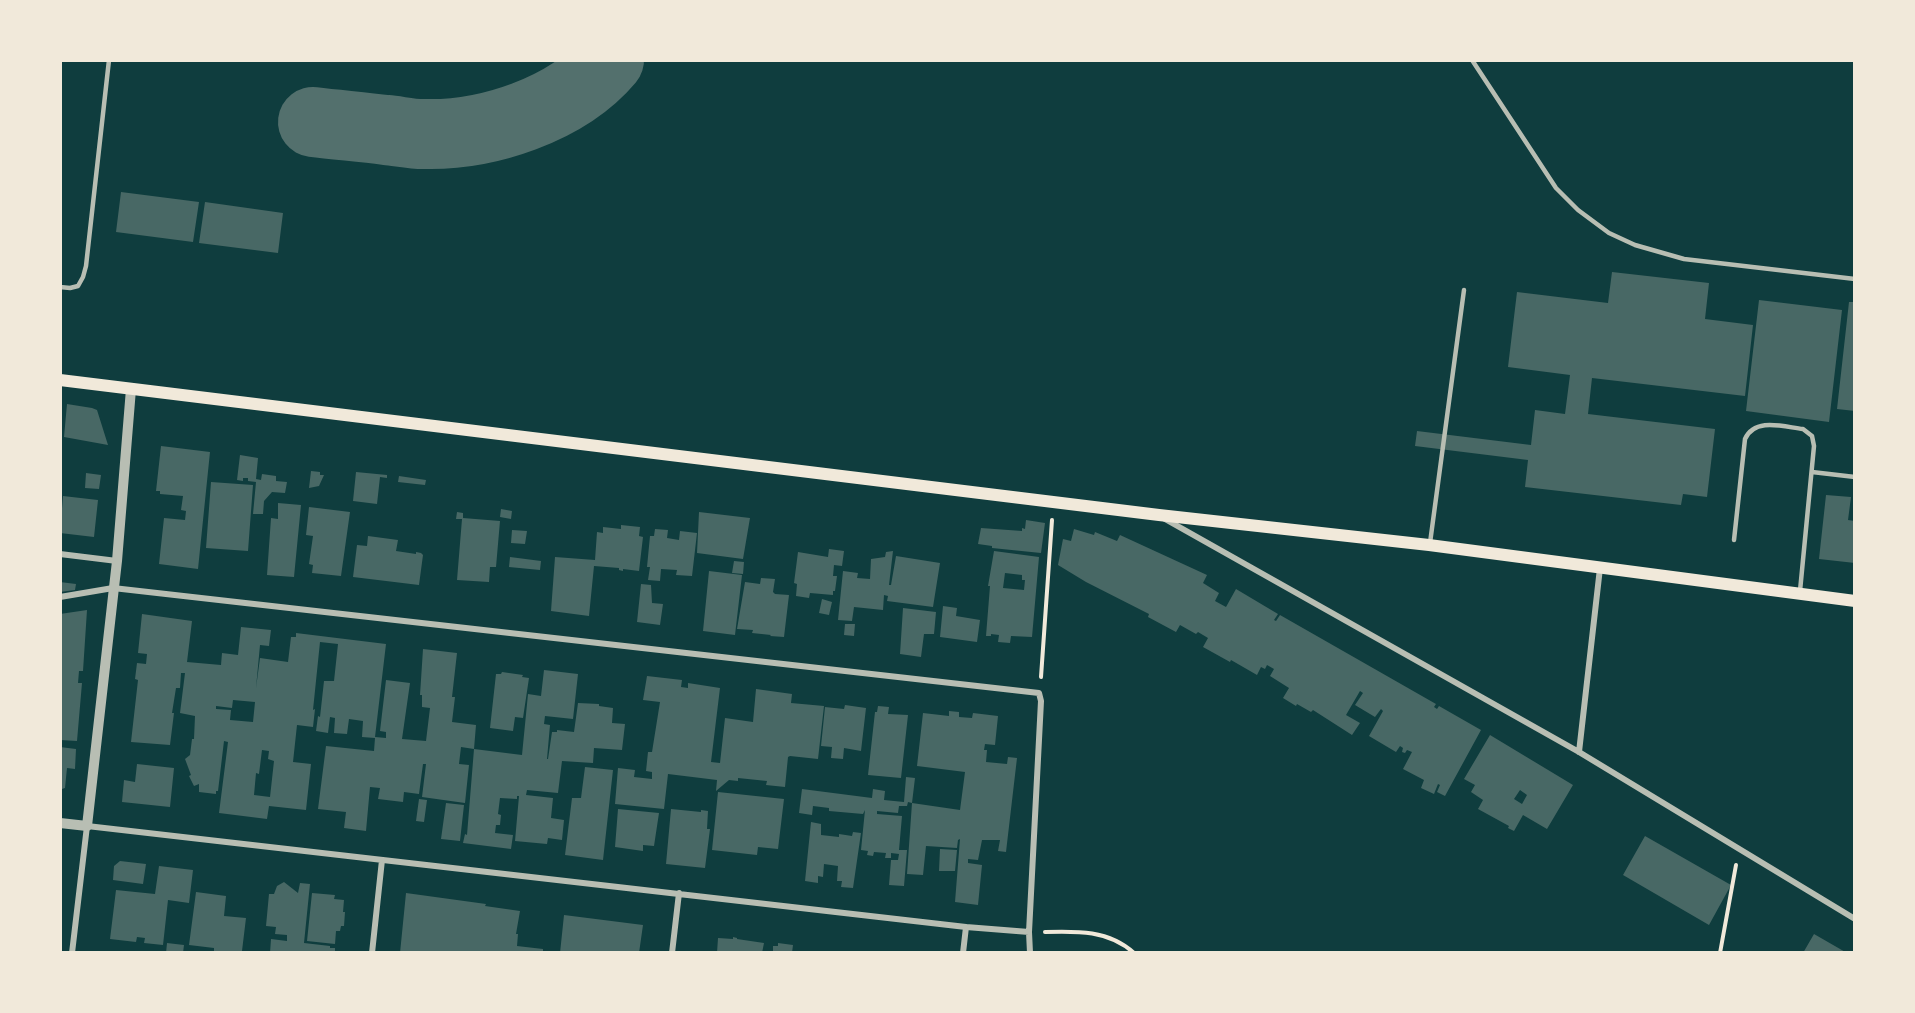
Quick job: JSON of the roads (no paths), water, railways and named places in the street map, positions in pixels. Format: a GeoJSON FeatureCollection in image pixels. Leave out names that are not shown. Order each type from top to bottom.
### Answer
{"type":"FeatureCollection","features":[{"type":"Feature","properties":{"kind":"main road"},"geometry":{"type":"LineString","coordinates":[[60,380],[1159,515],[1430,545],[1855,601]]}},
{"type":"Feature","properties":{"kind":"street"},"geometry":{"type":"LineString","coordinates":[[72,953],[117,561],[131,389]]}},
{"type":"Feature","properties":{"kind":"street"},"geometry":{"type":"LineString","coordinates":[[1159,515],[1579,752],[1855,919]]}},
{"type":"Feature","properties":{"kind":"street"},"geometry":{"type":"LineString","coordinates":[[60,554],[117,561]]}},
{"type":"Feature","properties":{"kind":"street"},"geometry":{"type":"LineString","coordinates":[[1579,752],[1600,568]]}},
{"type":"Feature","properties":{"kind":"street"},"geometry":{"type":"LineString","coordinates":[[60,597],[113,588],[1040,693],[1029,932],[1030,953]]}},
{"type":"Feature","properties":{"kind":"street"},"geometry":{"type":"LineString","coordinates":[[60,823],[966,927],[1029,932]]}},
{"type":"Feature","properties":{"kind":"street"},"geometry":{"type":"LineString","coordinates":[[372,953],[382,860]]}},
{"type":"Feature","properties":{"kind":"street"},"geometry":{"type":"LineString","coordinates":[[672,953],[679,893]]}},
{"type":"Feature","properties":{"kind":"street"},"geometry":{"type":"LineString","coordinates":[[963,953],[966,927]]}},
{"type":"Feature","properties":{"kind":"lane"},"geometry":{"type":"LineString","coordinates":[[60,287],[78,286],[86,266],[109,60]]}},
{"type":"Feature","properties":{"kind":"lane"},"geometry":{"type":"LineString","coordinates":[[1472,60],[1556,188],[1578,210],[1609,233],[1635,245],[1684,259],[1855,279]]}},
{"type":"Feature","properties":{"kind":"lane"},"geometry":{"type":"LineString","coordinates":[[1430,545],[1464,290]]}},
{"type":"Feature","properties":{"kind":"lane"},"geometry":{"type":"LineString","coordinates":[[1734,540],[1746,439],[1752,429],[1762,425],[1803,429],[1808,432],[1812,436],[1814,446],[1800,594]]}},
{"type":"Feature","properties":{"kind":"lane"},"geometry":{"type":"LineString","coordinates":[[1812,472],[1855,477]]}}]}
